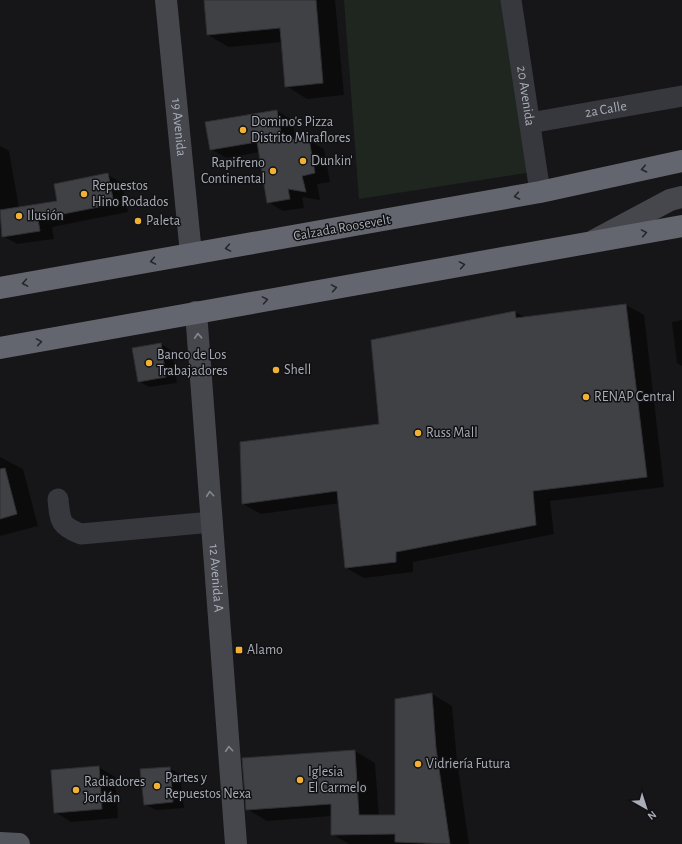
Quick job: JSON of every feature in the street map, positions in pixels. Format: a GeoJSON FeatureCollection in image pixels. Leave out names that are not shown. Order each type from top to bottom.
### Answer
{"type":"FeatureCollection","features":[{"type":"Feature","properties":{"kind":"highway","name":"Calzada Roosevelt"},"geometry":{"type":"LineString","coordinates":[[0,288],[540,192],[682,161]]}},
{"type":"Feature","properties":{"kind":"highway"},"geometry":{"type":"LineString","coordinates":[[0,348],[682,226]]}},
{"type":"Feature","properties":{"kind":"main road"},"geometry":{"type":"LineString","coordinates":[[0,843],[19,844]]}},
{"type":"Feature","properties":{"kind":"street","name":"19 Avenida"},"geometry":{"type":"LineString","coordinates":[[166,0],[191,254]]}},
{"type":"Feature","properties":{"kind":"street","name":"20 Avenida"},"geometry":{"type":"LineString","coordinates":[[511,0],[540,192]]}},
{"type":"Feature","properties":{"kind":"street","name":"2a Calle"},"geometry":{"type":"LineString","coordinates":[[530,124],[682,96]]}},
{"type":"Feature","properties":{"kind":"street"},"geometry":{"type":"LineString","coordinates":[[592,242],[676,199]]}},
{"type":"Feature","properties":{"kind":"street","name":"12 Avenida A"},"geometry":{"type":"LineString","coordinates":[[196,312],[236,844]]}},
{"type":"Feature","properties":{"kind":"street"},"geometry":{"type":"LineString","coordinates":[[58,499],[60,519],[67,529],[81,534],[212,522]]}},
{"type":"Feature","properties":{"kind":"shaded area"},"geometry":{"type":"Polygon","coordinates":[[[344,0],[511,0],[538,171],[359,199],[344,0]]]}},
{"type":"Feature","properties":{"kind":"building"},"geometry":{"type":"Polygon","coordinates":[[[204,0],[316,0],[323,83],[285,87],[280,28],[207,35],[204,0]]]}},
{"type":"Feature","properties":{"kind":"building"},"geometry":{"type":"Polygon","coordinates":[[[277,110],[282,140],[309,139],[315,173],[302,176],[306,192],[288,189],[290,199],[267,203],[257,142],[210,150],[205,122],[277,110]]]}},
{"type":"Feature","properties":{"kind":"building"},"geometry":{"type":"Polygon","coordinates":[[[108,173],[114,204],[38,219],[40,231],[2,237],[0,210],[57,201],[54,184],[108,173]]]}},
{"type":"Feature","properties":{"kind":"building","name":"Russ Mall"},"geometry":{"type":"Polygon","coordinates":[[[626,304],[647,477],[533,491],[536,525],[396,552],[396,562],[345,568],[337,491],[242,504],[240,442],[379,424],[371,340],[515,311],[516,318],[626,304]]]}},
{"type":"Feature","properties":{"kind":"building","name":"Banco de Los Trabajadores"},"geometry":{"type":"Polygon","coordinates":[[[161,343],[166,377],[138,382],[132,348],[161,343]]]}},
{"type":"Feature","properties":{"kind":"building"},"geometry":{"type":"Polygon","coordinates":[[[5,468],[17,514],[0,519],[0,469],[5,468]]]}},
{"type":"Feature","properties":{"kind":"building"},"geometry":{"type":"Polygon","coordinates":[[[432,693],[436,748],[450,844],[395,842],[395,834],[331,835],[331,804],[246,810],[242,758],[355,750],[359,815],[395,815],[395,699],[432,693]]]}},
{"type":"Feature","properties":{"kind":"building","name":"Radiadores Jordán"},"geometry":{"type":"Polygon","coordinates":[[[99,766],[102,809],[54,813],[51,770],[99,766]]]}},
{"type":"Feature","properties":{"kind":"building","name":"Partes y Repuestos Nexa"},"geometry":{"type":"Polygon","coordinates":[[[170,767],[173,802],[144,805],[140,769],[170,767]]]}},
{"type":"Feature","properties":{"kind":"place","name":"Domino's Pizza Distrito Miraflores"},"geometry":{"type":"Point","coordinates":[243,130]}},
{"type":"Feature","properties":{"kind":"place","name":"Dunkin'"},"geometry":{"type":"Point","coordinates":[303,161]}},
{"type":"Feature","properties":{"kind":"place","name":"Rapifreno Continental"},"geometry":{"type":"Point","coordinates":[273,171]}},
{"type":"Feature","properties":{"kind":"place","name":"Repuestos Hino Rodados"},"geometry":{"type":"Point","coordinates":[84,194]}},
{"type":"Feature","properties":{"kind":"place","name":"Ilusión"},"geometry":{"type":"Point","coordinates":[19,216]}},
{"type":"Feature","properties":{"kind":"place","name":"Paleta"},"geometry":{"type":"Point","coordinates":[138,221]}},
{"type":"Feature","properties":{"kind":"place","name":"Banco de Los Trabajadores"},"geometry":{"type":"Point","coordinates":[149,363]}},
{"type":"Feature","properties":{"kind":"place","name":"Shell"},"geometry":{"type":"Point","coordinates":[276,370]}},
{"type":"Feature","properties":{"kind":"place","name":"RENAP Central"},"geometry":{"type":"Point","coordinates":[586,397]}},
{"type":"Feature","properties":{"kind":"place","name":"Russ Mall"},"geometry":{"type":"Point","coordinates":[418,433]}},
{"type":"Feature","properties":{"kind":"place","name":"Alamo"},"geometry":{"type":"Point","coordinates":[239,650]}},
{"type":"Feature","properties":{"kind":"place","name":"Vidriería Futura"},"geometry":{"type":"Point","coordinates":[418,764]}},
{"type":"Feature","properties":{"kind":"place","name":"Iglesia El Carmelo"},"geometry":{"type":"Point","coordinates":[300,780]}},
{"type":"Feature","properties":{"kind":"place","name":"Partes y Repuestos Nexa"},"geometry":{"type":"Point","coordinates":[157,786]}},
{"type":"Feature","properties":{"kind":"place","name":"Radiadores Jordán"},"geometry":{"type":"Point","coordinates":[76,790]}}]}
